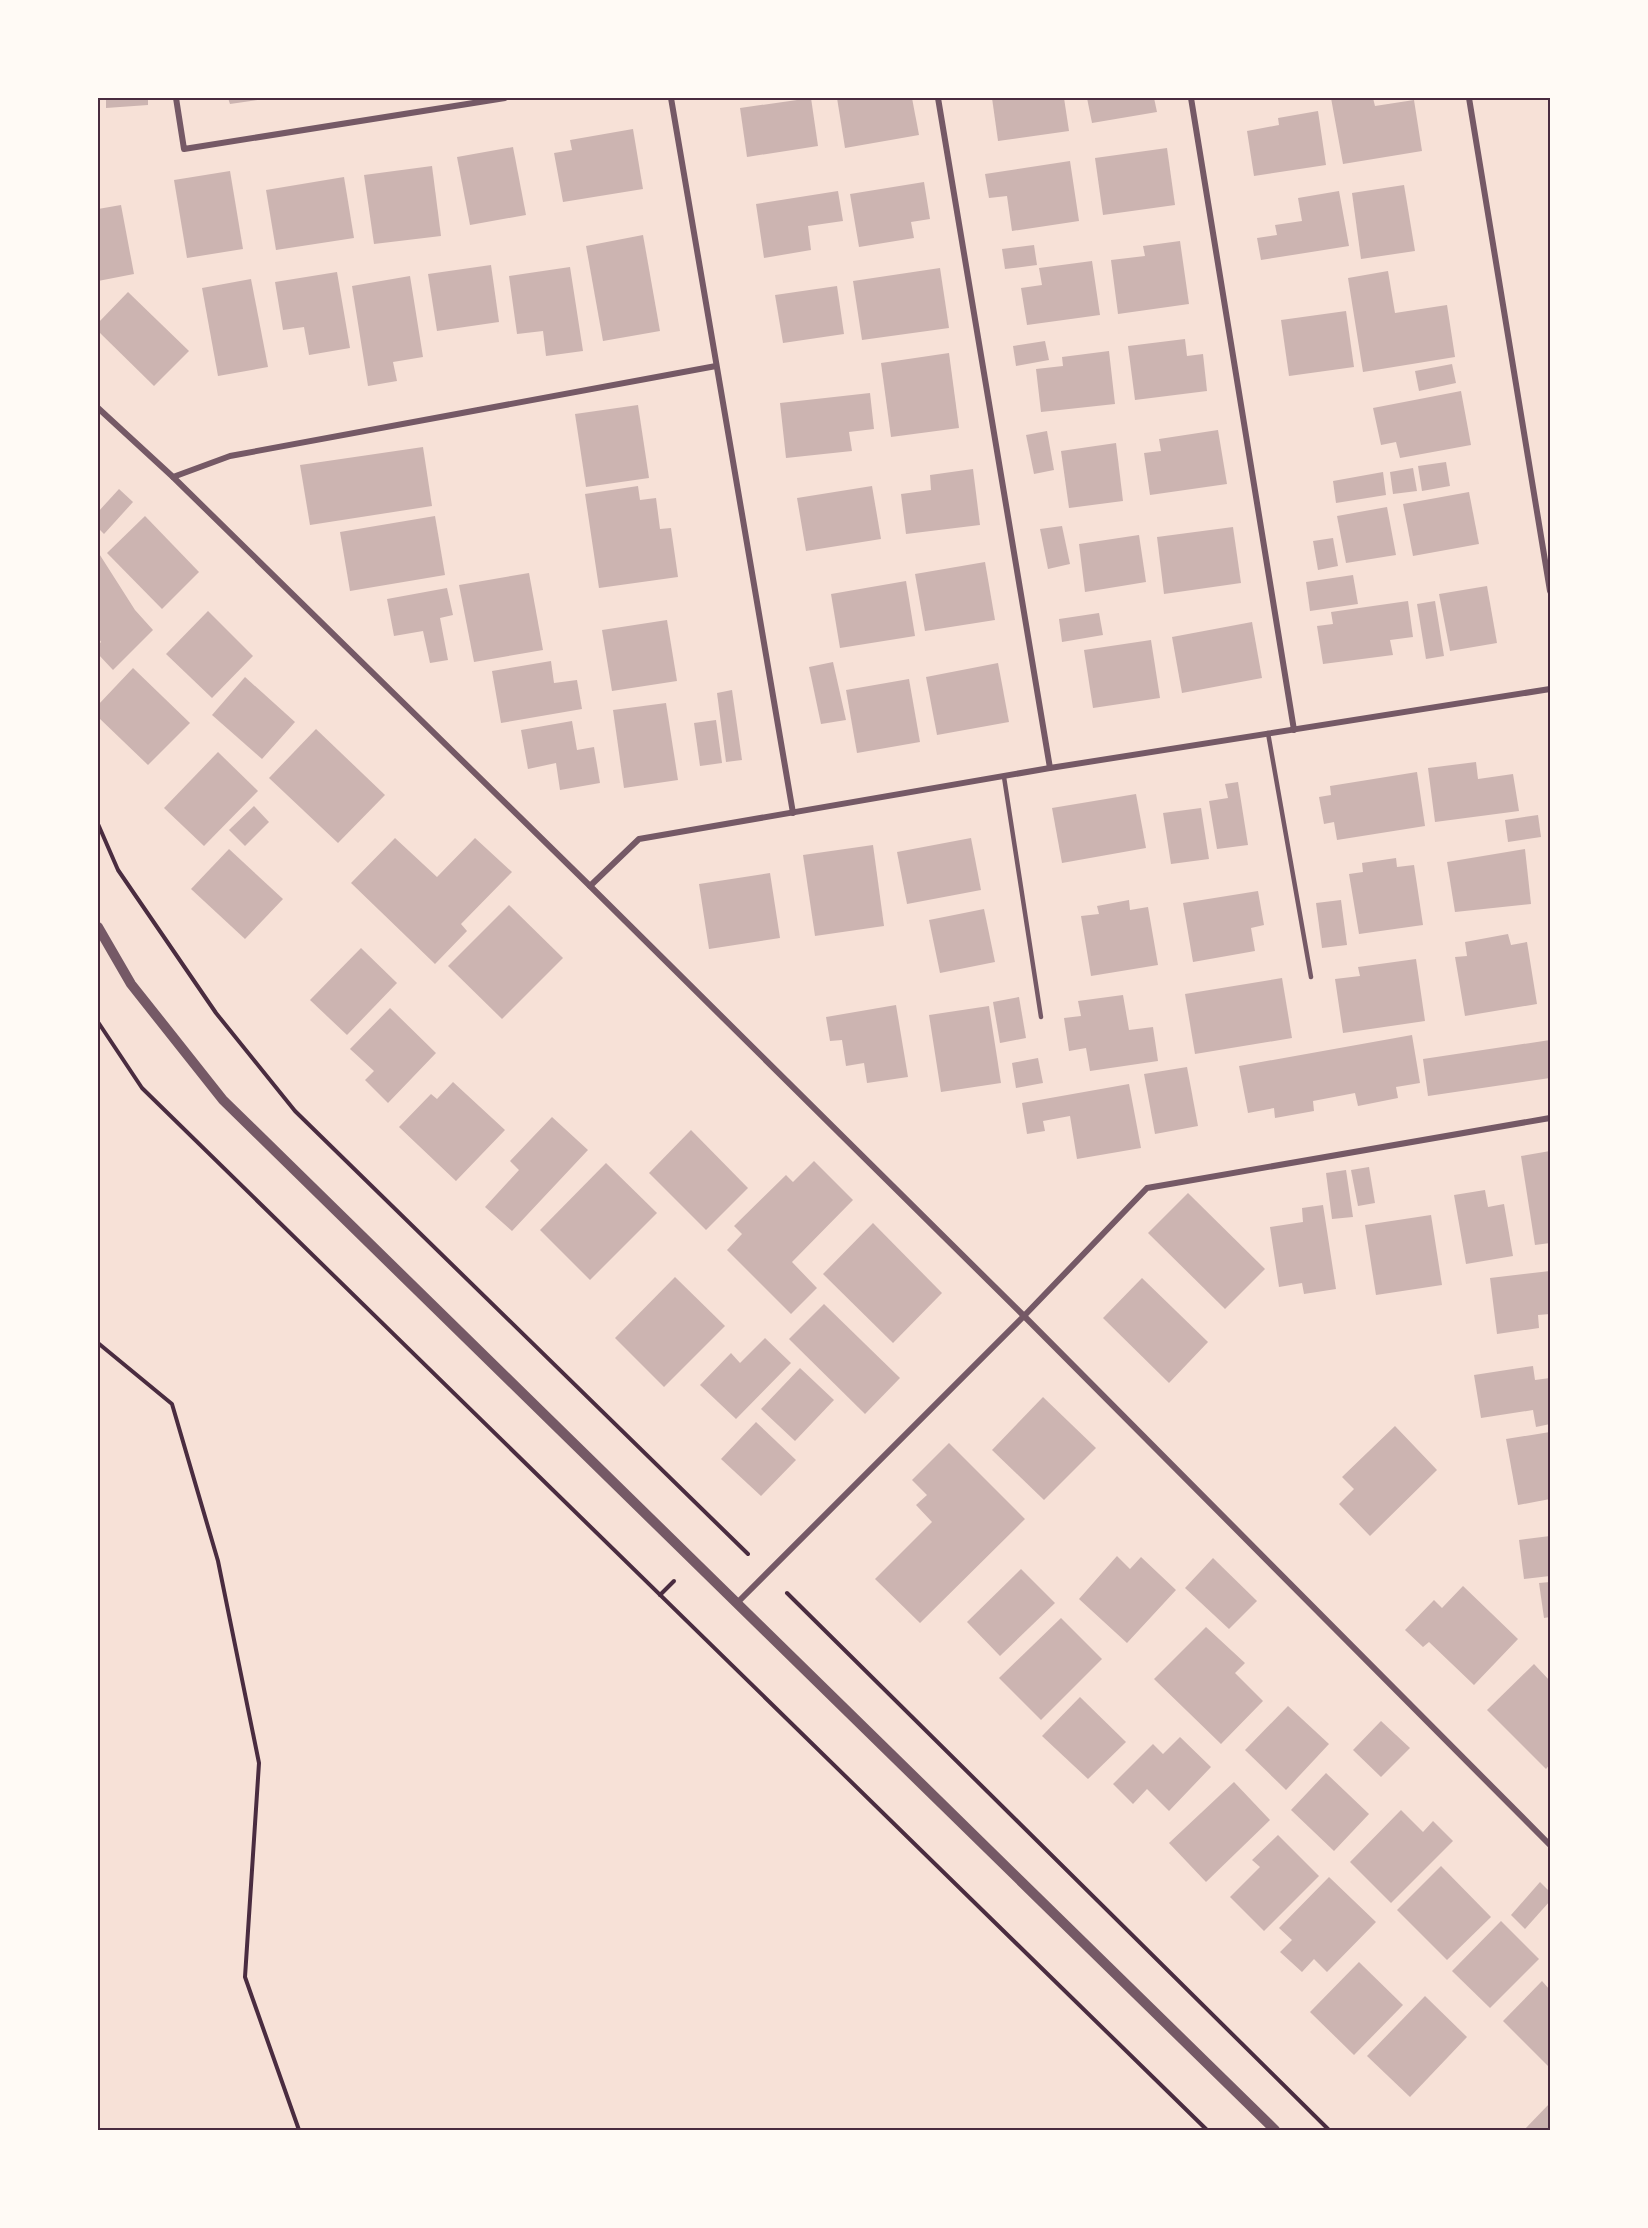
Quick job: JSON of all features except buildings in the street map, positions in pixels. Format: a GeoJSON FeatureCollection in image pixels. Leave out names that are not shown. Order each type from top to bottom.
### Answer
{"type":"FeatureCollection","features":[{"type":"Feature","properties":{"kind":"street"},"geometry":{"type":"LineString","coordinates":[[176,98],[184,149],[505,98]]}},
{"type":"Feature","properties":{"kind":"street"},"geometry":{"type":"LineString","coordinates":[[671,98],[793,813]]}},
{"type":"Feature","properties":{"kind":"street"},"geometry":{"type":"LineString","coordinates":[[938,98],[1050,768]]}},
{"type":"Feature","properties":{"kind":"street"},"geometry":{"type":"LineString","coordinates":[[1191,98],[1294,730]]}},
{"type":"Feature","properties":{"kind":"street"},"geometry":{"type":"LineString","coordinates":[[1469,98],[1551,591]]}},
{"type":"Feature","properties":{"kind":"street"},"geometry":{"type":"LineString","coordinates":[[173,477],[230,456],[716,366]]}},
{"type":"Feature","properties":{"kind":"street"},"geometry":{"type":"LineString","coordinates":[[98,408],[173,477],[590,886],[1551,1845]]}},
{"type":"Feature","properties":{"kind":"street"},"geometry":{"type":"LineString","coordinates":[[590,886],[639,839],[1050,768],[1551,689]]}},
{"type":"Feature","properties":{"kind":"street"},"geometry":{"type":"LineString","coordinates":[[98,927],[131,984],[223,1100],[1275,2130]]}},
{"type":"Feature","properties":{"kind":"street"},"geometry":{"type":"LineString","coordinates":[[737,1603],[1147,1188],[1551,1118]]}},
{"type":"Feature","properties":{"kind":"lane"},"geometry":{"type":"LineString","coordinates":[[1269,734],[1311,977]]}},
{"type":"Feature","properties":{"kind":"lane"},"geometry":{"type":"LineString","coordinates":[[1004,777],[1041,1017]]}},
{"type":"Feature","properties":{"kind":"path"},"geometry":{"type":"LineString","coordinates":[[98,824],[118,870],[196,984],[295,1111],[1329,2130]]}},
{"type":"Feature","properties":{"kind":"path"},"geometry":{"type":"LineString","coordinates":[[98,1022],[142,1088],[1207,2130]]}},
{"type":"Feature","properties":{"kind":"path"},"geometry":{"type":"LineString","coordinates":[[98,1343],[172,1404],[218,1561],[259,1763],[245,1977],[299,2130]]}}]}
